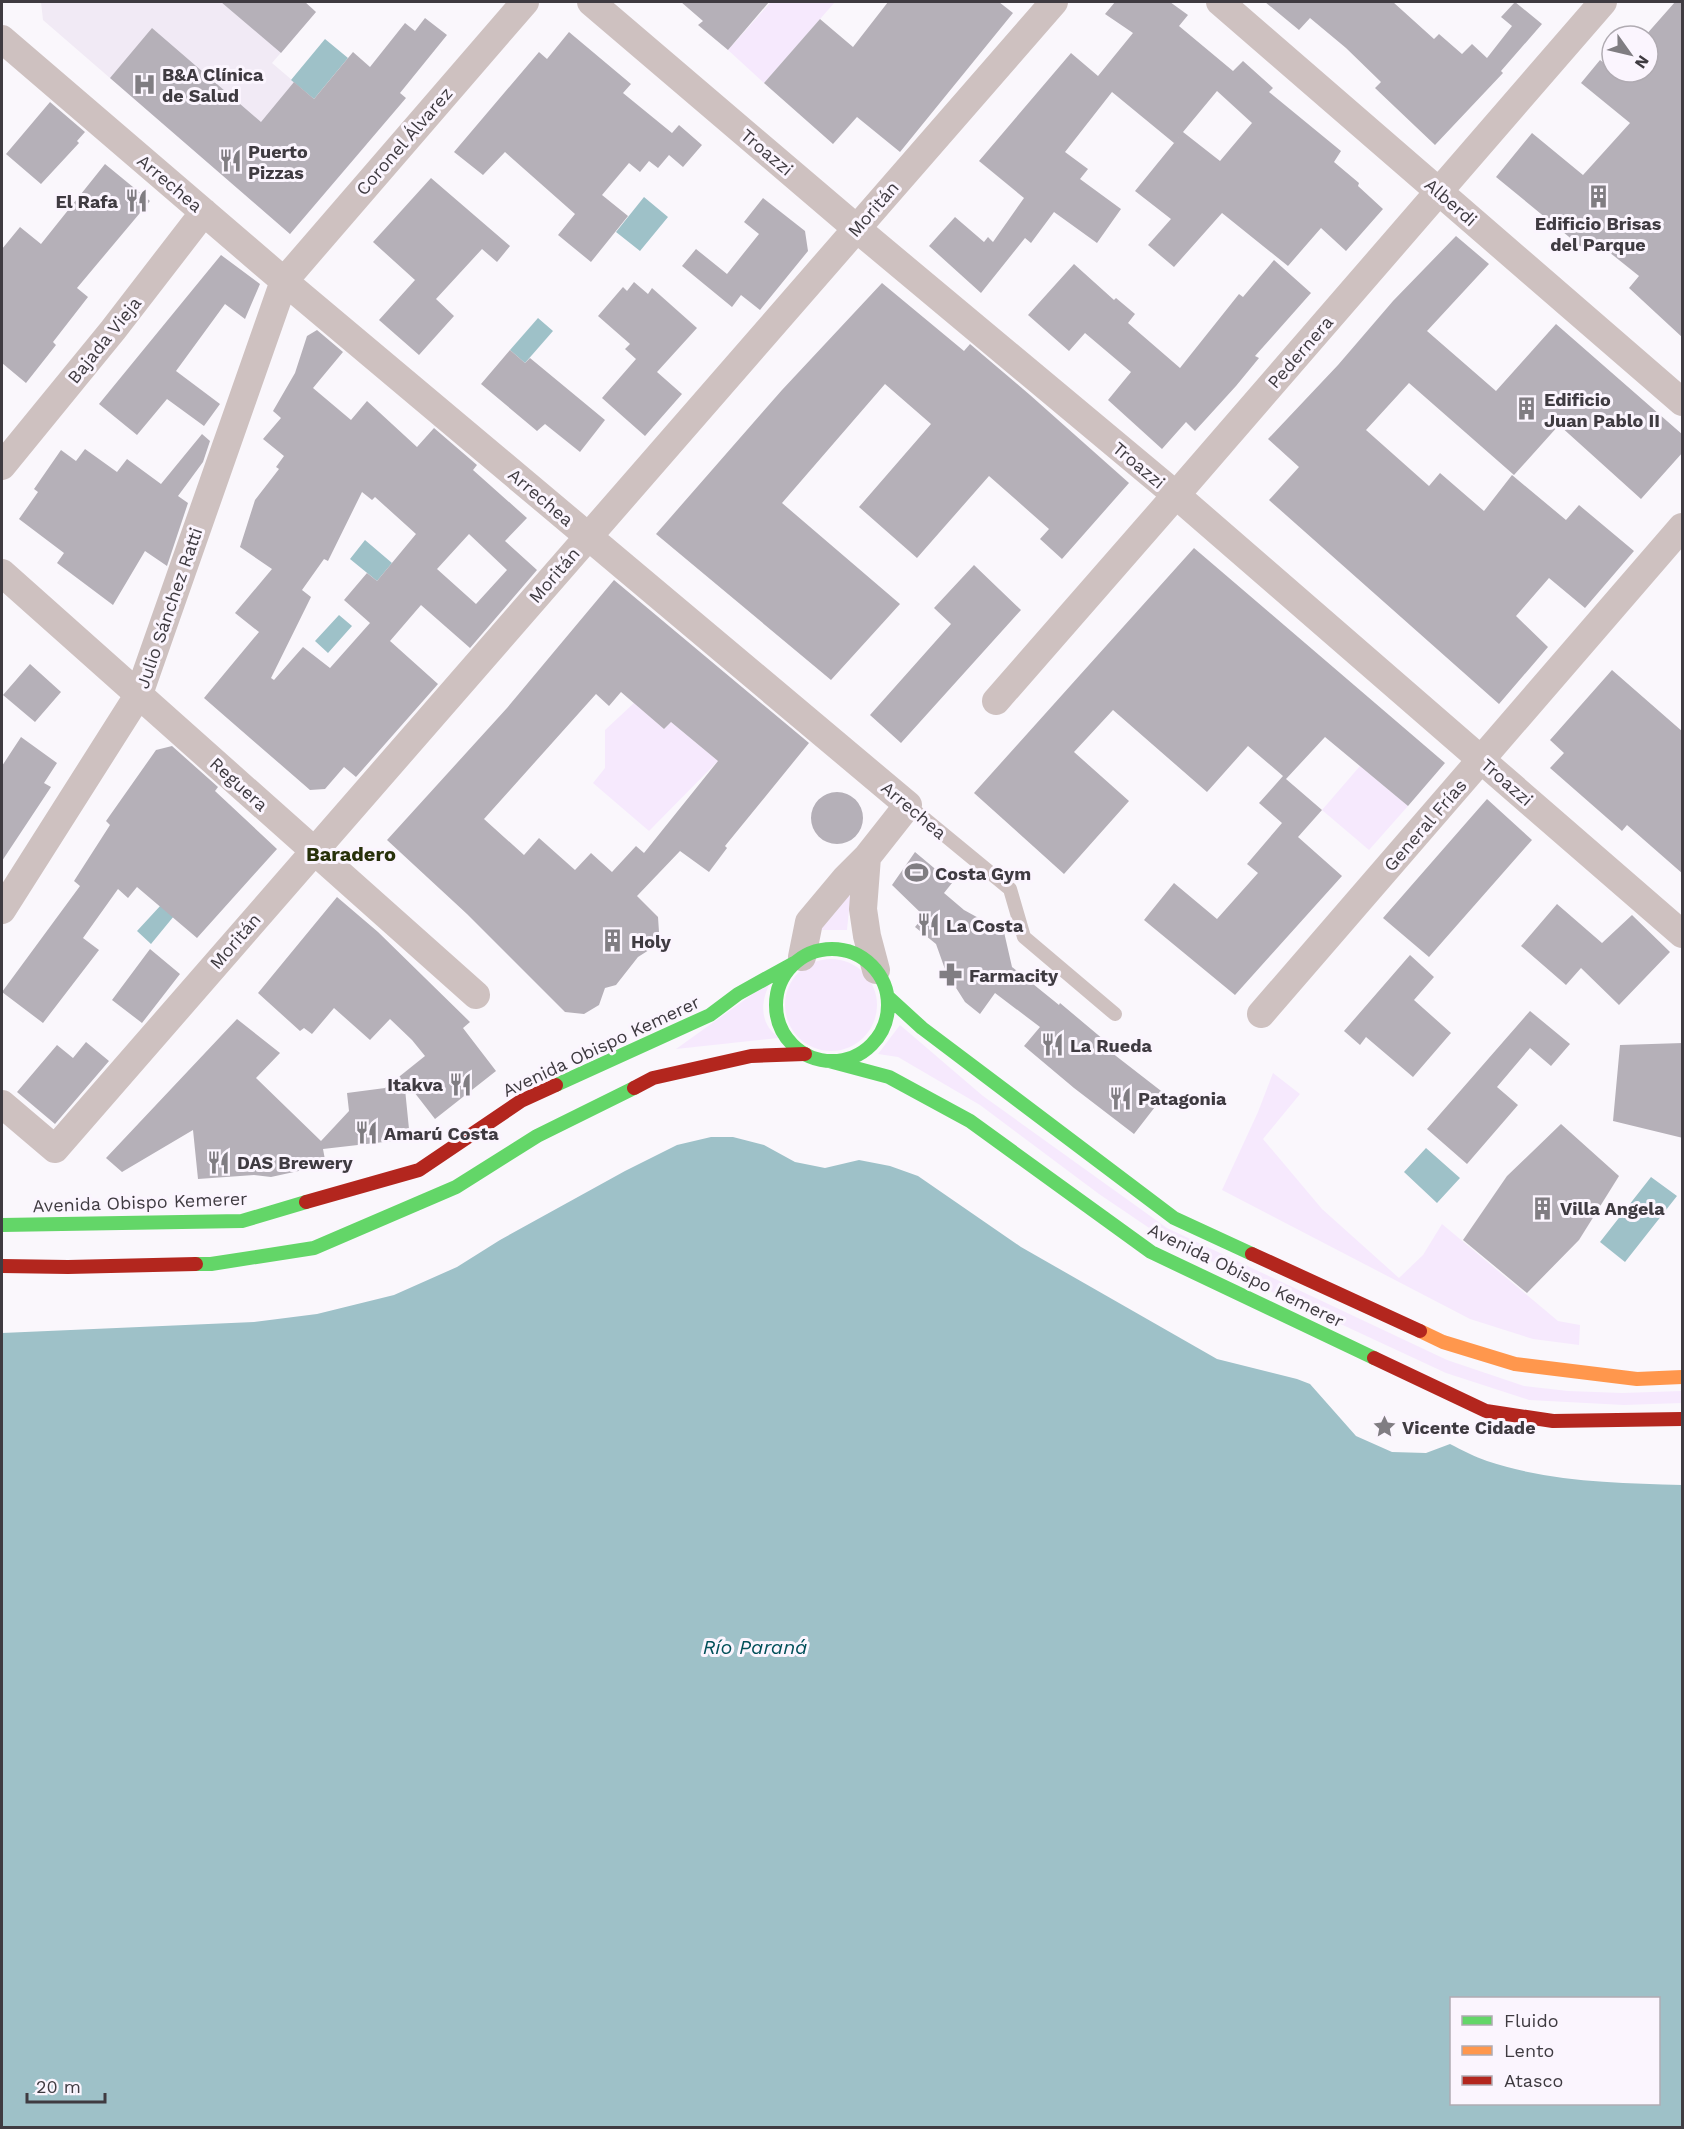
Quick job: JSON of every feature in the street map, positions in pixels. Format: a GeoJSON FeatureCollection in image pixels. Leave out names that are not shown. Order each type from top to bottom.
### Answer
{"type":"FeatureCollection","features":[{"type":"Feature","properties":{"kind":"main road","name":"Avenida Obispo Kemerer"},"geometry":{"type":"LineString","coordinates":[[2,1225],[242,1221],[419,1170],[521,1101],[710,1015],[738,994],[798,960],[817,951],[833,948],[850,951],[864,958],[884,982],[888,997],[922,1028],[1174,1218],[1443,1342],[1464,1349],[1515,1364],[1637,1379],[1683,1377]]}},
{"type":"Feature","properties":{"kind":"main road","name":"Avenida Obispo Kemerer"},"geometry":{"type":"LineString","coordinates":[[798,960],[783,976],[777,993],[776,1011],[781,1028],[790,1043],[805,1054],[817,1059],[889,1077],[970,1121],[1151,1251],[1486,1411],[1553,1421],[1683,1419]]}},
{"type":"Feature","properties":{"kind":"main road"},"geometry":{"type":"LineString","coordinates":[[830,1061],[849,1058],[866,1049],[879,1035],[887,1016],[888,997]]}},
{"type":"Feature","properties":{"kind":"main road","name":"Avenida Obispo Kemerer"},"geometry":{"type":"LineString","coordinates":[[2,1266],[211,1264],[314,1248],[456,1187],[537,1136],[653,1078],[739,1058],[805,1054]]}},
{"type":"Feature","properties":{"kind":"street","name":"Coronel Álvarez"},"geometry":{"type":"LineString","coordinates":[[284,280],[525,2]]}},
{"type":"Feature","properties":{"kind":"street","name":"Troazzi"},"geometry":{"type":"LineString","coordinates":[[591,2],[856,228],[1176,495],[1683,934]]}},
{"type":"Feature","properties":{"kind":"street","name":"Moritán"},"geometry":{"type":"LineString","coordinates":[[2,1104],[55,1149],[1054,2]]}},
{"type":"Feature","properties":{"kind":"street","name":"Alberdi"},"geometry":{"type":"LineString","coordinates":[[1220,2],[1683,402]]}},
{"type":"Feature","properties":{"kind":"street","name":"Pedernera"},"geometry":{"type":"LineString","coordinates":[[996,701],[1603,2]]}},
{"type":"Feature","properties":{"kind":"street","name":"Arrechea"},"geometry":{"type":"LineString","coordinates":[[2,39],[284,280],[908,805]]}},
{"type":"Feature","properties":{"kind":"street","name":"Bajada Vieja"},"geometry":{"type":"LineString","coordinates":[[2,466],[113,330],[204,212]]}},
{"type":"Feature","properties":{"kind":"street","name":"Julio Sánchez Ratti"},"geometry":{"type":"LineString","coordinates":[[2,910],[139,694],[284,280]]}},
{"type":"Feature","properties":{"kind":"street","name":"General Frías"},"geometry":{"type":"LineString","coordinates":[[1261,1014],[1683,527]]}},
{"type":"Feature","properties":{"kind":"street","name":"Reguera"},"geometry":{"type":"LineString","coordinates":[[2,573],[476,996]]}},
{"type":"Feature","properties":{"kind":"street"},"geometry":{"type":"LineString","coordinates":[[798,960],[809,922],[867,857],[908,805]]}},
{"type":"Feature","properties":{"kind":"street"},"geometry":{"type":"LineString","coordinates":[[867,857],[863,909],[876,970]]}},
{"type":"Feature","properties":{"kind":"lane","name":"Arrechea"},"geometry":{"type":"LineString","coordinates":[[908,805],[1010,889],[1024,937],[1115,1014]]}},
{"type":"Feature","properties":{"kind":"shaded area"},"geometry":{"type":"Polygon","coordinates":[[[41,2],[305,2],[316,12],[272,63],[367,144],[290,234],[43,20],[41,2]]]}},
{"type":"Feature","properties":{"kind":"shaded area"},"geometry":{"type":"Polygon","coordinates":[[[771,2],[835,2],[764,83],[728,50],[771,2]]]}},
{"type":"Feature","properties":{"kind":"shaded area"},"geometry":{"type":"Polygon","coordinates":[[[634,703],[664,729],[671,722],[718,761],[649,831],[593,783],[605,768],[605,730],[634,703]]]}},
{"type":"Feature","properties":{"kind":"shaded area"},"geometry":{"type":"Polygon","coordinates":[[[1360,766],[1408,806],[1369,850],[1322,810],[1360,766]]]}},
{"type":"Feature","properties":{"kind":"shaded area"},"geometry":{"type":"Polygon","coordinates":[[[852,881],[847,930],[816,930],[852,881]]]}},
{"type":"Feature","properties":{"kind":"shaded area"},"geometry":{"type":"Polygon","coordinates":[[[831,959],[848,963],[863,973],[873,988],[877,1005],[873,1022],[863,1037],[848,1047],[831,1051],[814,1047],[799,1037],[789,1022],[785,1005],[789,988],[799,973],[814,963],[831,959]]]}},
{"type":"Feature","properties":{"kind":"shaded area"},"geometry":{"type":"Polygon","coordinates":[[[771,981],[763,1004],[763,1012],[768,1026],[779,1038],[676,1049],[771,981]]]}},
{"type":"Feature","properties":{"kind":"shaded area"},"geometry":{"type":"Polygon","coordinates":[[[900,1025],[983,1096],[1167,1228],[1447,1360],[1524,1386],[1568,1391],[1622,1393],[1682,1391],[1682,1403],[1624,1405],[1529,1400],[1446,1373],[1276,1294],[1161,1236],[1099,1194],[980,1105],[898,1057],[878,1054],[900,1025]]]}},
{"type":"Feature","properties":{"kind":"shaded area"},"geometry":{"type":"Polygon","coordinates":[[[1273,1073],[1300,1094],[1263,1139],[1322,1209],[1399,1278],[1423,1255],[1442,1224],[1558,1321],[1580,1325],[1579,1345],[1533,1339],[1470,1319],[1222,1190],[1258,1112],[1273,1073]]]}},
{"type":"Feature","properties":{"kind":"water"},"geometry":{"type":"Polygon","coordinates":[[[325,39],[348,58],[314,99],[291,80],[325,39]]]}},
{"type":"Feature","properties":{"kind":"water"},"geometry":{"type":"Polygon","coordinates":[[[644,197],[668,217],[640,251],[616,232],[644,197]]]}},
{"type":"Feature","properties":{"kind":"water"},"geometry":{"type":"Polygon","coordinates":[[[538,318],[553,331],[525,363],[510,350],[538,318]]]}},
{"type":"Feature","properties":{"kind":"water"},"geometry":{"type":"Polygon","coordinates":[[[365,540],[392,563],[377,581],[350,559],[365,540]]]}},
{"type":"Feature","properties":{"kind":"water"},"geometry":{"type":"Polygon","coordinates":[[[339,615],[352,626],[328,653],[315,641],[339,615]]]}},
{"type":"Feature","properties":{"kind":"water"},"geometry":{"type":"Polygon","coordinates":[[[161,905],[174,916],[151,944],[137,931],[161,905]]]}},
{"type":"Feature","properties":{"kind":"water","name":"Río Paraná"},"geometry":{"type":"Polygon","coordinates":[[[711,1137],[733,1137],[764,1145],[795,1162],[825,1168],[859,1160],[890,1166],[918,1176],[1021,1247],[1217,1359],[1310,1384],[1356,1436],[1392,1452],[1426,1453],[1450,1444],[1487,1461],[1535,1473],[1584,1480],[1682,1485],[1682,2127],[2,2127],[2,1333],[254,1322],[317,1314],[394,1295],[457,1267],[500,1240],[677,1145],[711,1137]]]}},
{"type":"Feature","properties":{"kind":"water"},"geometry":{"type":"Polygon","coordinates":[[[1426,1148],[1460,1178],[1437,1203],[1404,1172],[1426,1148]]]}},
{"type":"Feature","properties":{"kind":"water"},"geometry":{"type":"Polygon","coordinates":[[[1651,1177],[1677,1196],[1625,1262],[1600,1242],[1651,1177]]]}},
{"type":"Feature","properties":{"kind":"building"},"geometry":{"type":"Polygon","coordinates":[[[221,2],[305,2],[316,12],[281,53],[221,2]]]}},
{"type":"Feature","properties":{"kind":"building"},"geometry":{"type":"Polygon","coordinates":[[[681,2],[769,2],[728,50],[698,25],[703,21],[681,2]]]}},
{"type":"Feature","properties":{"kind":"building"},"geometry":{"type":"Polygon","coordinates":[[[888,2],[999,2],[1013,13],[900,152],[857,117],[833,144],[764,83],[820,19],[853,47],[888,2]]]}},
{"type":"Feature","properties":{"kind":"building"},"geometry":{"type":"Polygon","coordinates":[[[1115,2],[1170,2],[1188,15],[1179,26],[1233,71],[1243,61],[1273,88],[1269,92],[1341,151],[1334,162],[1359,183],[1358,186],[1383,209],[1346,251],[1321,228],[1288,266],[1222,213],[1174,267],[1148,245],[1171,219],[1135,191],[1183,132],[1174,143],[1112,92],[1065,152],[1088,169],[1080,179],[1121,209],[1097,243],[1054,212],[1031,243],[1025,238],[981,293],[929,246],[955,217],[984,242],[988,237],[993,242],[1024,198],[979,161],[1071,53],[1098,76],[1133,33],[1105,14],[1115,2]],[[1217,91],[1183,132],[1220,161],[1252,123],[1217,91]]]}},
{"type":"Feature","properties":{"kind":"building"},"geometry":{"type":"Polygon","coordinates":[[[1265,2],[1393,2],[1434,39],[1439,34],[1462,54],[1472,44],[1487,58],[1512,26],[1501,17],[1515,2],[1542,24],[1501,71],[1503,73],[1435,145],[1375,88],[1381,82],[1346,48],[1310,18],[1299,30],[1265,2]]]}},
{"type":"Feature","properties":{"kind":"building"},"geometry":{"type":"Polygon","coordinates":[[[1675,2],[1683,2],[1683,338],[1629,288],[1639,276],[1594,240],[1585,250],[1496,177],[1532,133],[1583,175],[1630,123],[1581,83],[1600,60],[1600,84],[1660,84],[1660,24],[1656,24],[1675,2]]]}},
{"type":"Feature","properties":{"kind":"building"},"geometry":{"type":"Polygon","coordinates":[[[425,18],[447,35],[400,93],[406,98],[290,234],[110,78],[152,28],[261,122],[294,82],[314,99],[353,52],[370,67],[405,23],[415,31],[425,18]]]}},
{"type":"Feature","properties":{"kind":"building"},"geometry":{"type":"Polygon","coordinates":[[[569,32],[631,84],[623,93],[672,133],[679,125],[702,145],[683,167],[669,155],[658,168],[649,161],[640,172],[629,163],[602,195],[628,216],[591,262],[558,235],[575,214],[505,152],[483,175],[454,152],[539,52],[547,59],[569,32]]]}},
{"type":"Feature","properties":{"kind":"building"},"geometry":{"type":"Polygon","coordinates":[[[50,102],[85,132],[77,141],[79,143],[41,184],[6,154],[50,102]]]}},
{"type":"Feature","properties":{"kind":"building"},"geometry":{"type":"Polygon","coordinates":[[[105,164],[150,201],[77,288],[88,297],[53,342],[56,345],[26,383],[2,363],[2,249],[20,227],[41,244],[105,164]]]}},
{"type":"Feature","properties":{"kind":"building"},"geometry":{"type":"Polygon","coordinates":[[[431,178],[510,246],[497,262],[482,249],[436,299],[454,316],[419,355],[379,320],[415,280],[373,242],[431,178]]]}},
{"type":"Feature","properties":{"kind":"building"},"geometry":{"type":"Polygon","coordinates":[[[763,198],[805,231],[808,251],[760,310],[741,295],[732,307],[682,266],[696,249],[727,274],[759,234],[744,222],[763,198]]]}},
{"type":"Feature","properties":{"kind":"building"},"geometry":{"type":"Polygon","coordinates":[[[1456,236],[1489,264],[1427,331],[1496,391],[1556,324],[1683,435],[1683,452],[1641,499],[1559,425],[1514,475],[1409,383],[1366,430],[1429,486],[1440,473],[1484,511],[1512,475],[1566,520],[1579,505],[1634,551],[1585,608],[1549,578],[1516,616],[1548,647],[1499,704],[1269,500],[1299,467],[1268,439],[1338,365],[1393,301],[1456,236]]]}},
{"type":"Feature","properties":{"kind":"building"},"geometry":{"type":"Polygon","coordinates":[[[221,255],[260,284],[245,319],[225,304],[176,371],[220,404],[204,426],[167,399],[137,435],[99,404],[221,255]]]}},
{"type":"Feature","properties":{"kind":"building"},"geometry":{"type":"Polygon","coordinates":[[[1274,260],[1311,293],[1255,356],[1259,358],[1236,386],[1195,431],[1186,422],[1162,449],[1108,400],[1131,372],[1085,333],[1069,351],[1028,315],[1074,264],[1114,300],[1116,298],[1135,314],[1128,323],[1180,368],[1239,294],[1243,297],[1274,260]]]}},
{"type":"Feature","properties":{"kind":"building"},"geometry":{"type":"Polygon","coordinates":[[[634,282],[648,294],[652,288],[697,328],[657,372],[682,394],[645,436],[602,398],[636,359],[625,349],[630,344],[598,316],[623,287],[627,291],[634,282]]]}},
{"type":"Feature","properties":{"kind":"building"},"geometry":{"type":"Polygon","coordinates":[[[882,283],[964,351],[970,344],[1129,483],[1062,559],[1040,539],[1049,529],[989,476],[917,558],[859,507],[931,424],[885,384],[782,503],[900,604],[831,680],[656,534],[782,390],[882,283]]]}},
{"type":"Feature","properties":{"kind":"building"},"geometry":{"type":"Polygon","coordinates":[[[317,330],[343,352],[313,388],[351,420],[367,401],[417,447],[434,428],[477,465],[473,470],[527,518],[505,541],[537,570],[470,648],[421,605],[390,641],[438,684],[356,777],[344,767],[325,789],[310,790],[204,698],[259,632],[235,613],[272,569],[240,547],[255,500],[279,469],[276,467],[284,456],[263,439],[281,418],[273,411],[295,373],[307,336],[317,330]],[[362,492],[328,561],[324,559],[302,590],[311,597],[271,678],[274,680],[303,647],[330,668],[370,623],[344,600],[367,573],[377,581],[416,534],[375,497],[372,500],[362,492]],[[469,534],[437,569],[476,604],[507,570],[469,534]]]}},
{"type":"Feature","properties":{"kind":"building"},"geometry":{"type":"Polygon","coordinates":[[[510,350],[525,363],[530,358],[605,420],[580,452],[545,424],[537,431],[481,384],[510,350]]]}},
{"type":"Feature","properties":{"kind":"building"},"geometry":{"type":"Polygon","coordinates":[[[202,434],[210,441],[203,462],[178,496],[188,503],[167,566],[145,551],[113,605],[57,563],[64,553],[19,519],[38,492],[34,489],[61,450],[76,461],[85,449],[117,472],[127,459],[161,484],[202,434]]]}},
{"type":"Feature","properties":{"kind":"building"},"geometry":{"type":"Polygon","coordinates":[[[1194,548],[1445,763],[1408,806],[1325,737],[1286,779],[1322,810],[1298,837],[1342,876],[1235,995],[1144,920],[1174,883],[1217,919],[1258,873],[1247,864],[1282,823],[1259,803],[1283,776],[1248,746],[1207,792],[1113,710],[1074,752],[1129,801],[1064,874],[974,793],[1194,548]]]}},
{"type":"Feature","properties":{"kind":"building"},"geometry":{"type":"Polygon","coordinates":[[[974,565],[1021,610],[901,743],[870,715],[951,624],[934,608],[974,565]]]}},
{"type":"Feature","properties":{"kind":"building"},"geometry":{"type":"Polygon","coordinates":[[[614,580],[809,743],[725,846],[727,848],[709,872],[680,851],[637,896],[658,917],[659,932],[649,950],[638,957],[616,985],[605,988],[599,1005],[584,1014],[565,1012],[467,914],[387,840],[507,708],[614,580]],[[621,692],[609,706],[596,694],[484,819],[524,855],[539,838],[575,870],[591,853],[612,872],[636,846],[644,853],[718,761],[671,722],[664,729],[621,692]]]}},
{"type":"Feature","properties":{"kind":"building"},"geometry":{"type":"Polygon","coordinates":[[[30,664],[61,692],[35,722],[3,695],[30,664]]]}},
{"type":"Feature","properties":{"kind":"building"},"geometry":{"type":"Polygon","coordinates":[[[1612,670],[1683,732],[1683,874],[1627,825],[1622,831],[1550,768],[1564,753],[1550,740],[1612,670]]]}},
{"type":"Feature","properties":{"kind":"building"},"geometry":{"type":"Polygon","coordinates":[[[21,737],[57,763],[44,783],[51,787],[2,861],[2,766],[21,737]]]}},
{"type":"Feature","properties":{"kind":"building"},"geometry":{"type":"Polygon","coordinates":[[[172,746],[218,787],[215,791],[277,849],[197,938],[137,887],[128,898],[118,889],[83,938],[99,950],[43,1023],[2,992],[80,886],[74,881],[110,825],[106,821],[156,750],[172,746]]]}},
{"type":"Feature","properties":{"kind":"building"},"geometry":{"type":"Polygon","coordinates":[[[837,792],[847,794],[855,800],[861,808],[863,818],[861,828],[855,836],[847,842],[837,844],[827,842],[819,836],[813,828],[811,818],[813,808],[819,800],[827,794],[837,792]]]}},
{"type":"Feature","properties":{"kind":"building"},"geometry":{"type":"Polygon","coordinates":[[[1487,799],[1532,840],[1429,957],[1383,918],[1487,799]]]}},
{"type":"Feature","properties":{"kind":"building"},"geometry":{"type":"Polygon","coordinates":[[[915,852],[952,883],[944,893],[964,910],[1004,932],[1012,967],[1059,1005],[1060,1003],[1110,1045],[1107,1049],[1165,1094],[1134,1134],[1024,1046],[1040,1027],[995,993],[980,1014],[965,1002],[946,972],[936,944],[915,927],[924,916],[892,885],[915,852]]]}},
{"type":"Feature","properties":{"kind":"building"},"geometry":{"type":"Polygon","coordinates":[[[337,897],[378,932],[470,1022],[463,1028],[496,1071],[435,1119],[404,1079],[410,1139],[323,1149],[326,1165],[271,1177],[254,1175],[198,1179],[193,1130],[122,1172],[106,1158],[237,1019],[280,1053],[256,1078],[321,1141],[349,1111],[347,1093],[385,1088],[425,1056],[390,1019],[370,1040],[334,1008],[312,1034],[304,1028],[300,1031],[258,993],[337,897]]]}},
{"type":"Feature","properties":{"kind":"building"},"geometry":{"type":"Polygon","coordinates":[[[1557,904],[1602,943],[1632,915],[1670,952],[1619,1005],[1581,968],[1566,985],[1521,946],[1557,904]]]}},
{"type":"Feature","properties":{"kind":"building"},"geometry":{"type":"Polygon","coordinates":[[[150,949],[180,974],[142,1023],[112,1000],[150,949]]]}},
{"type":"Feature","properties":{"kind":"building"},"geometry":{"type":"Polygon","coordinates":[[[1410,955],[1434,977],[1414,1000],[1451,1033],[1413,1077],[1366,1037],[1360,1045],[1344,1031],[1410,955]]]}},
{"type":"Feature","properties":{"kind":"building"},"geometry":{"type":"Polygon","coordinates":[[[1530,1011],[1570,1044],[1551,1066],[1530,1048],[1497,1087],[1518,1105],[1467,1164],[1427,1129],[1530,1011]]]}},
{"type":"Feature","properties":{"kind":"building"},"geometry":{"type":"Polygon","coordinates":[[[86,1042],[109,1061],[55,1124],[17,1092],[57,1045],[73,1058],[86,1042]]]}},
{"type":"Feature","properties":{"kind":"building"},"geometry":{"type":"Polygon","coordinates":[[[1683,1043],[1683,1138],[1613,1121],[1620,1045],[1683,1043]]]}},
{"type":"Feature","properties":{"kind":"building","name":"Villa Angela"},"geometry":{"type":"Polygon","coordinates":[[[1561,1124],[1619,1176],[1579,1240],[1527,1293],[1463,1240],[1507,1176],[1561,1124]]]}},
{"type":"Feature","properties":{"kind":"traffic: fast"},"geometry":{"type":"LineString","coordinates":[[832,949],[853,953],[871,966],[884,984],[888,1005],[884,1026],[871,1044],[853,1057],[832,1061],[811,1057],[793,1044],[780,1026],[776,1005],[780,984],[793,966],[811,953],[832,949]]}},
{"type":"Feature","properties":{"kind":"traffic: fast"},"geometry":{"type":"LineString","coordinates":[[556,1085],[710,1015],[738,994],[794,963]]}},
{"type":"Feature","properties":{"kind":"traffic: fast"},"geometry":{"type":"LineString","coordinates":[[888,997],[922,1028],[1174,1218],[1252,1254]]}},
{"type":"Feature","properties":{"kind":"traffic: fast"},"geometry":{"type":"LineString","coordinates":[[829,1061],[889,1077],[970,1121],[1151,1252],[1374,1358]]}},
{"type":"Feature","properties":{"kind":"traffic: fast"},"geometry":{"type":"LineString","coordinates":[[196,1264],[211,1264],[314,1248],[456,1187],[537,1136],[634,1088]]}},
{"type":"Feature","properties":{"kind":"traffic: fast"},"geometry":{"type":"LineString","coordinates":[[2,1225],[242,1221],[306,1202]]}},
{"type":"Feature","properties":{"kind":"traffic: slow"},"geometry":{"type":"LineString","coordinates":[[1420,1331],[1443,1342],[1515,1364],[1637,1379],[1682,1377]]}},
{"type":"Feature","properties":{"kind":"traffic: jam"},"geometry":{"type":"LineString","coordinates":[[634,1088],[653,1078],[751,1056],[805,1054]]}},
{"type":"Feature","properties":{"kind":"traffic: jam"},"geometry":{"type":"LineString","coordinates":[[306,1202],[419,1170],[521,1101],[556,1085]]}},
{"type":"Feature","properties":{"kind":"traffic: jam"},"geometry":{"type":"LineString","coordinates":[[1252,1254],[1420,1331]]}},
{"type":"Feature","properties":{"kind":"traffic: jam"},"geometry":{"type":"LineString","coordinates":[[2,1266],[196,1264]]}},
{"type":"Feature","properties":{"kind":"traffic: jam"},"geometry":{"type":"LineString","coordinates":[[1374,1358],[1486,1411],[1553,1421],[1682,1419]]}},
{"type":"Feature","properties":{"kind":"place","name":"B&A Clínica de Salud"},"geometry":{"type":"Point","coordinates":[144,84]}},
{"type":"Feature","properties":{"kind":"place","name":"Puerto Pizzas"},"geometry":{"type":"Point","coordinates":[230,161]}},
{"type":"Feature","properties":{"kind":"place","name":"Edificio Brisas del Parque"},"geometry":{"type":"Point","coordinates":[1598,197]}},
{"type":"Feature","properties":{"kind":"place","name":"El Rafa"},"geometry":{"type":"Point","coordinates":[136,201]}},
{"type":"Feature","properties":{"kind":"place","name":"Edificio Juan Pablo II"},"geometry":{"type":"Point","coordinates":[1526,409]}},
{"type":"Feature","properties":{"kind":"place","name":"Costa Gym"},"geometry":{"type":"Point","coordinates":[917,873]}},
{"type":"Feature","properties":{"kind":"place","name":"La Costa"},"geometry":{"type":"Point","coordinates":[928,925]}},
{"type":"Feature","properties":{"kind":"place","name":"Holy"},"geometry":{"type":"Point","coordinates":[613,941]}},
{"type":"Feature","properties":{"kind":"place","name":"Farmacity"},"geometry":{"type":"Point","coordinates":[951,975]}},
{"type":"Feature","properties":{"kind":"place","name":"La Rueda"},"geometry":{"type":"Point","coordinates":[1052,1045]}},
{"type":"Feature","properties":{"kind":"place","name":"Itakva"},"geometry":{"type":"Point","coordinates":[461,1084]}},
{"type":"Feature","properties":{"kind":"place","name":"Patagonia"},"geometry":{"type":"Point","coordinates":[1120,1098]}},
{"type":"Feature","properties":{"kind":"place","name":"Amarú Costa"},"geometry":{"type":"Point","coordinates":[366,1133]}},
{"type":"Feature","properties":{"kind":"place","name":"DAS Brewery"},"geometry":{"type":"Point","coordinates":[219,1162]}},
{"type":"Feature","properties":{"kind":"place","name":"Villa Angela"},"geometry":{"type":"Point","coordinates":[1542,1208]}},
{"type":"Feature","properties":{"kind":"place","name":"Vicente Cidade"},"geometry":{"type":"Point","coordinates":[1384,1427]}},
{"type":"Feature","properties":{"kind":"district","name":"Baradero"},"geometry":{"type":"Point","coordinates":[351,854]}}]}
